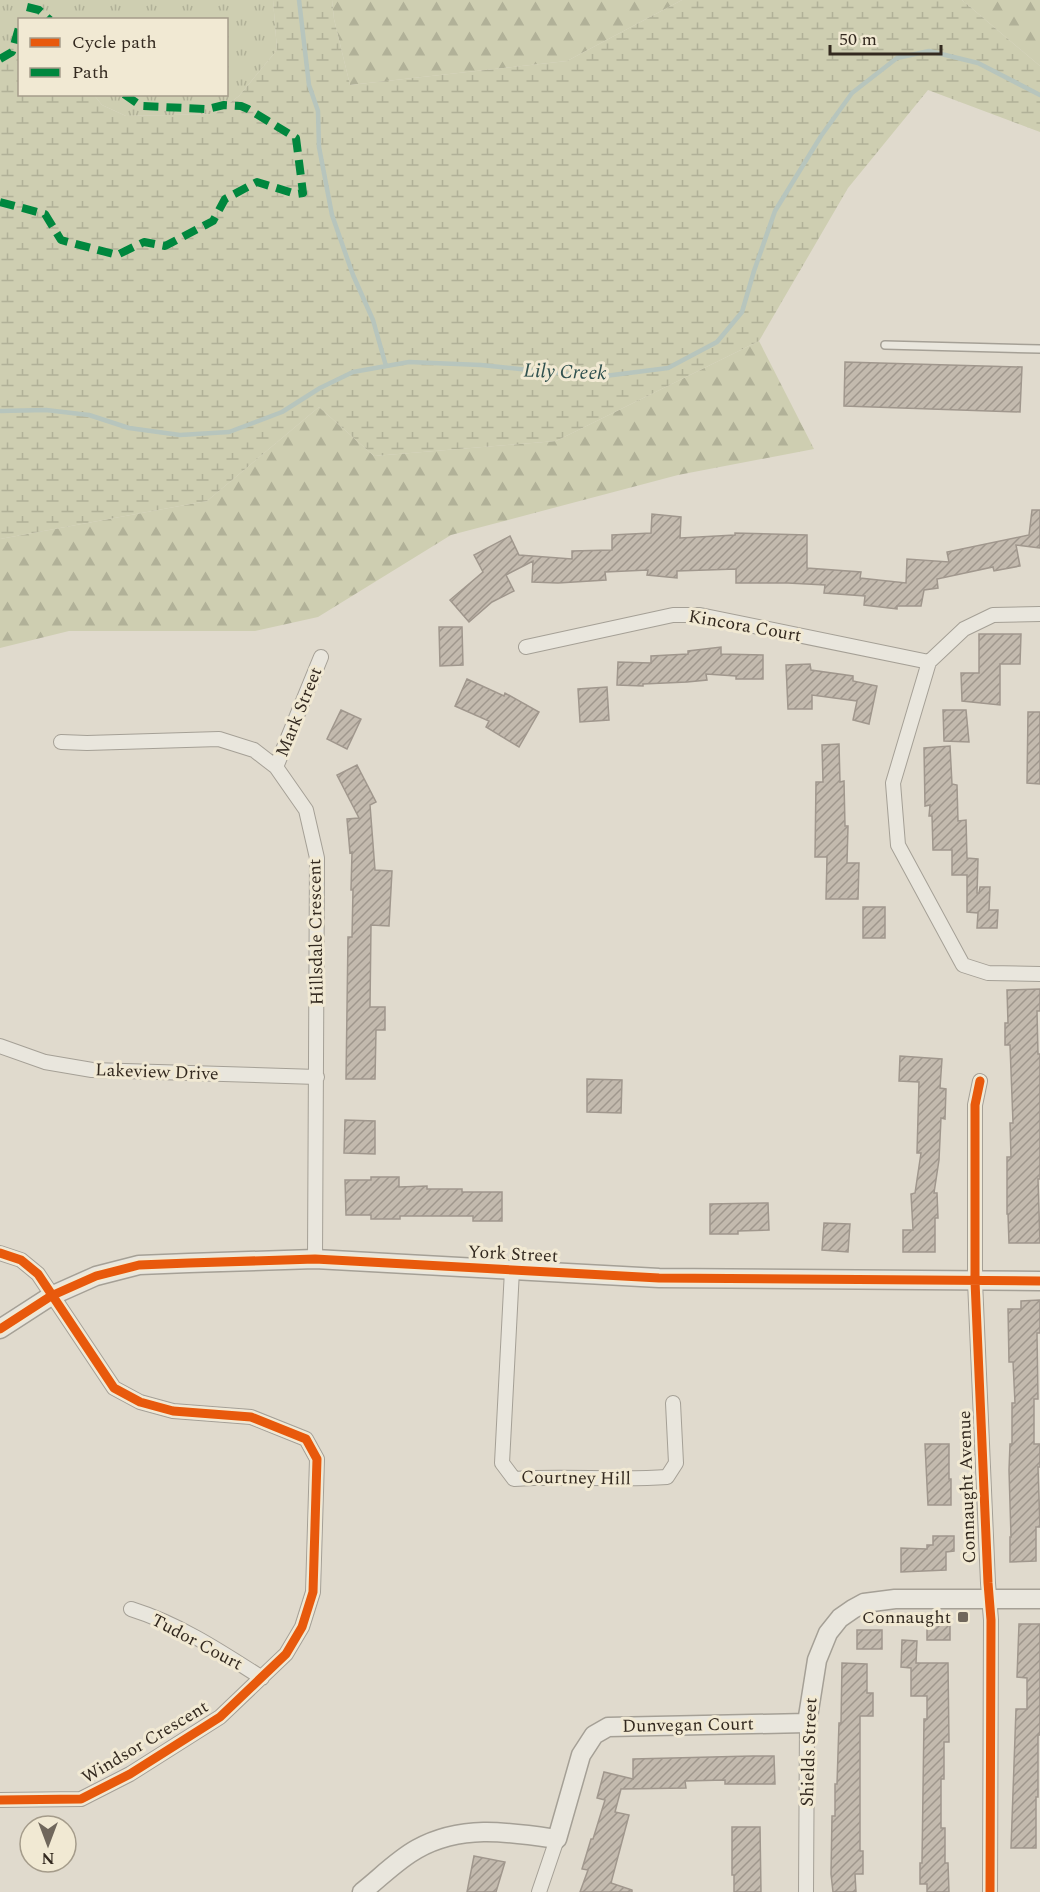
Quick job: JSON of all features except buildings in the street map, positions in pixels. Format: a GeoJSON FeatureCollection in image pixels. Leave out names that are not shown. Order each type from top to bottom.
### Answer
{"type":"FeatureCollection","features":[{"type":"Feature","properties":{"kind":"street"},"geometry":{"type":"LineString","coordinates":[[1040,614],[993,615],[964,628],[929,662],[894,783],[898,845],[963,965],[988,973],[1040,974]]}},
{"type":"Feature","properties":{"kind":"street","name":"Kincora Court"},"geometry":{"type":"LineString","coordinates":[[526,647],[673,615],[700,615],[929,662]]}},
{"type":"Feature","properties":{"kind":"street","name":"Mark Street"},"geometry":{"type":"LineString","coordinates":[[276,768],[321,657]]}},
{"type":"Feature","properties":{"kind":"street","name":"Hillsdale Crescent"},"geometry":{"type":"LineString","coordinates":[[61,742],[219,739],[254,750],[276,768],[306,810],[317,858],[315,1259]]}},
{"type":"Feature","properties":{"kind":"street","name":"Lakeview Drive"},"geometry":{"type":"LineString","coordinates":[[0,1046],[45,1062],[92,1070],[317,1077]]}},
{"type":"Feature","properties":{"kind":"street","name":"Connaught Avenue"},"geometry":{"type":"LineString","coordinates":[[980,1081],[975,1106],[975,1281],[990,1599],[990,1892]]}},
{"type":"Feature","properties":{"kind":"street","name":"Windsor Crescent"},"geometry":{"type":"LineString","coordinates":[[0,1253],[21,1260],[38,1274],[114,1388],[140,1402],[173,1410],[251,1417],[306,1439],[317,1459],[313,1592],[302,1627],[286,1653],[220,1717],[130,1774],[81,1798],[0,1800]]}},
{"type":"Feature","properties":{"kind":"street","name":"York Street"},"geometry":{"type":"LineString","coordinates":[[0,1329],[51,1296],[96,1276],[139,1265],[315,1259],[682,1278],[1040,1281]]}},
{"type":"Feature","properties":{"kind":"street","name":"Courtney Hill"},"geometry":{"type":"LineString","coordinates":[[512,1270],[502,1463],[514,1479],[667,1477],[676,1463],[673,1403]]}},
{"type":"Feature","properties":{"kind":"street"},"geometry":{"type":"LineString","coordinates":[[990,1599],[1040,1599]]}},
{"type":"Feature","properties":{"kind":"street","name":"Shields Street"},"geometry":{"type":"LineString","coordinates":[[806,1892],[807,1723],[817,1660],[828,1633],[840,1618],[854,1609],[878,1600],[990,1599]]}},
{"type":"Feature","properties":{"kind":"street","name":"Tudor Court"},"geometry":{"type":"LineString","coordinates":[[131,1609],[154,1616],[202,1640],[262,1678]]}},
{"type":"Feature","properties":{"kind":"street","name":"Dunvegan Court"},"geometry":{"type":"LineString","coordinates":[[539,1892],[581,1755],[587,1743],[599,1731],[621,1726],[807,1723]]}},
{"type":"Feature","properties":{"kind":"street"},"geometry":{"type":"LineString","coordinates":[[362,1892],[415,1850],[452,1835],[486,1830],[557,1839]]}},
{"type":"Feature","properties":{"kind":"lane"},"geometry":{"type":"LineString","coordinates":[[885,345],[1040,349]]}},
{"type":"Feature","properties":{"kind":"green space"},"geometry":{"type":"Polygon","coordinates":[[[0,0],[273,0],[277,50],[239,96],[215,114],[126,116],[102,105],[95,96],[228,96],[228,18],[18,18],[18,26],[10,52],[0,57],[0,0]]]}},
{"type":"Feature","properties":{"kind":"green space"},"geometry":{"type":"Polygon","coordinates":[[[273,0],[332,0],[334,19],[350,85],[567,61],[682,0],[962,0],[1040,66],[1040,132],[928,90],[848,188],[759,341],[556,441],[374,456],[319,407],[207,501],[0,539],[0,57],[10,52],[17,23],[18,96],[95,96],[102,105],[126,116],[215,114],[239,96],[277,50],[273,0]]]}},
{"type":"Feature","properties":{"kind":"green space"},"geometry":{"type":"Polygon","coordinates":[[[332,0],[682,0],[567,61],[350,85],[334,19],[332,0]]]}},
{"type":"Feature","properties":{"kind":"green space"},"geometry":{"type":"Polygon","coordinates":[[[962,0],[1040,0],[1040,66],[962,0]]]}},
{"type":"Feature","properties":{"kind":"green space"},"geometry":{"type":"Polygon","coordinates":[[[759,341],[814,449],[678,475],[451,535],[318,617],[255,631],[69,631],[0,648],[0,539],[207,501],[319,407],[374,456],[556,441],[759,341]]]}},
{"type":"Feature","properties":{"kind":"waterway"},"geometry":{"type":"LineString","coordinates":[[299,0],[309,85],[318,111],[319,147],[332,215],[353,275],[373,320],[386,366]]}},
{"type":"Feature","properties":{"kind":"waterway","name":"Lily Creek"},"geometry":{"type":"LineString","coordinates":[[0,411],[46,410],[89,415],[129,428],[180,435],[229,432],[282,412],[320,388],[353,372],[409,362],[481,365],[597,377],[668,368],[717,342],[742,312],[775,211],[821,136],[852,93],[897,58],[929,51],[978,63],[1040,95]]}},
{"type":"Feature","properties":{"kind":"marked path"},"geometry":{"type":"LineString","coordinates":[[27,7],[39,10],[48,18]]}},
{"type":"Feature","properties":{"kind":"marked path"},"geometry":{"type":"LineString","coordinates":[[0,59],[12,52],[18,31]]}},
{"type":"Feature","properties":{"kind":"marked path"},"geometry":{"type":"LineString","coordinates":[[0,202],[45,214],[61,240],[117,255],[144,242],[165,246],[213,221],[225,199],[257,182],[296,194],[303,193],[296,138],[248,109],[241,106],[224,105],[207,109],[141,106],[127,96]]}},
{"type":"Feature","properties":{"kind":"cycle path"},"geometry":{"type":"LineString","coordinates":[[980,1081],[975,1105],[975,1281],[991,1620],[990,1892]]}},
{"type":"Feature","properties":{"kind":"cycle path"},"geometry":{"type":"LineString","coordinates":[[0,1253],[21,1260],[38,1274],[114,1388],[140,1402],[173,1411],[251,1417],[306,1439],[317,1459],[313,1592],[302,1627],[286,1654],[220,1717],[130,1774],[81,1799],[0,1800]]}},
{"type":"Feature","properties":{"kind":"cycle path"},"geometry":{"type":"LineString","coordinates":[[0,1329],[51,1296],[96,1276],[139,1265],[315,1259],[659,1278],[1040,1281]]}},
{"type":"Feature","properties":{"kind":"place","name":"Connaught"},"geometry":{"type":"Point","coordinates":[963,1617]}}]}
